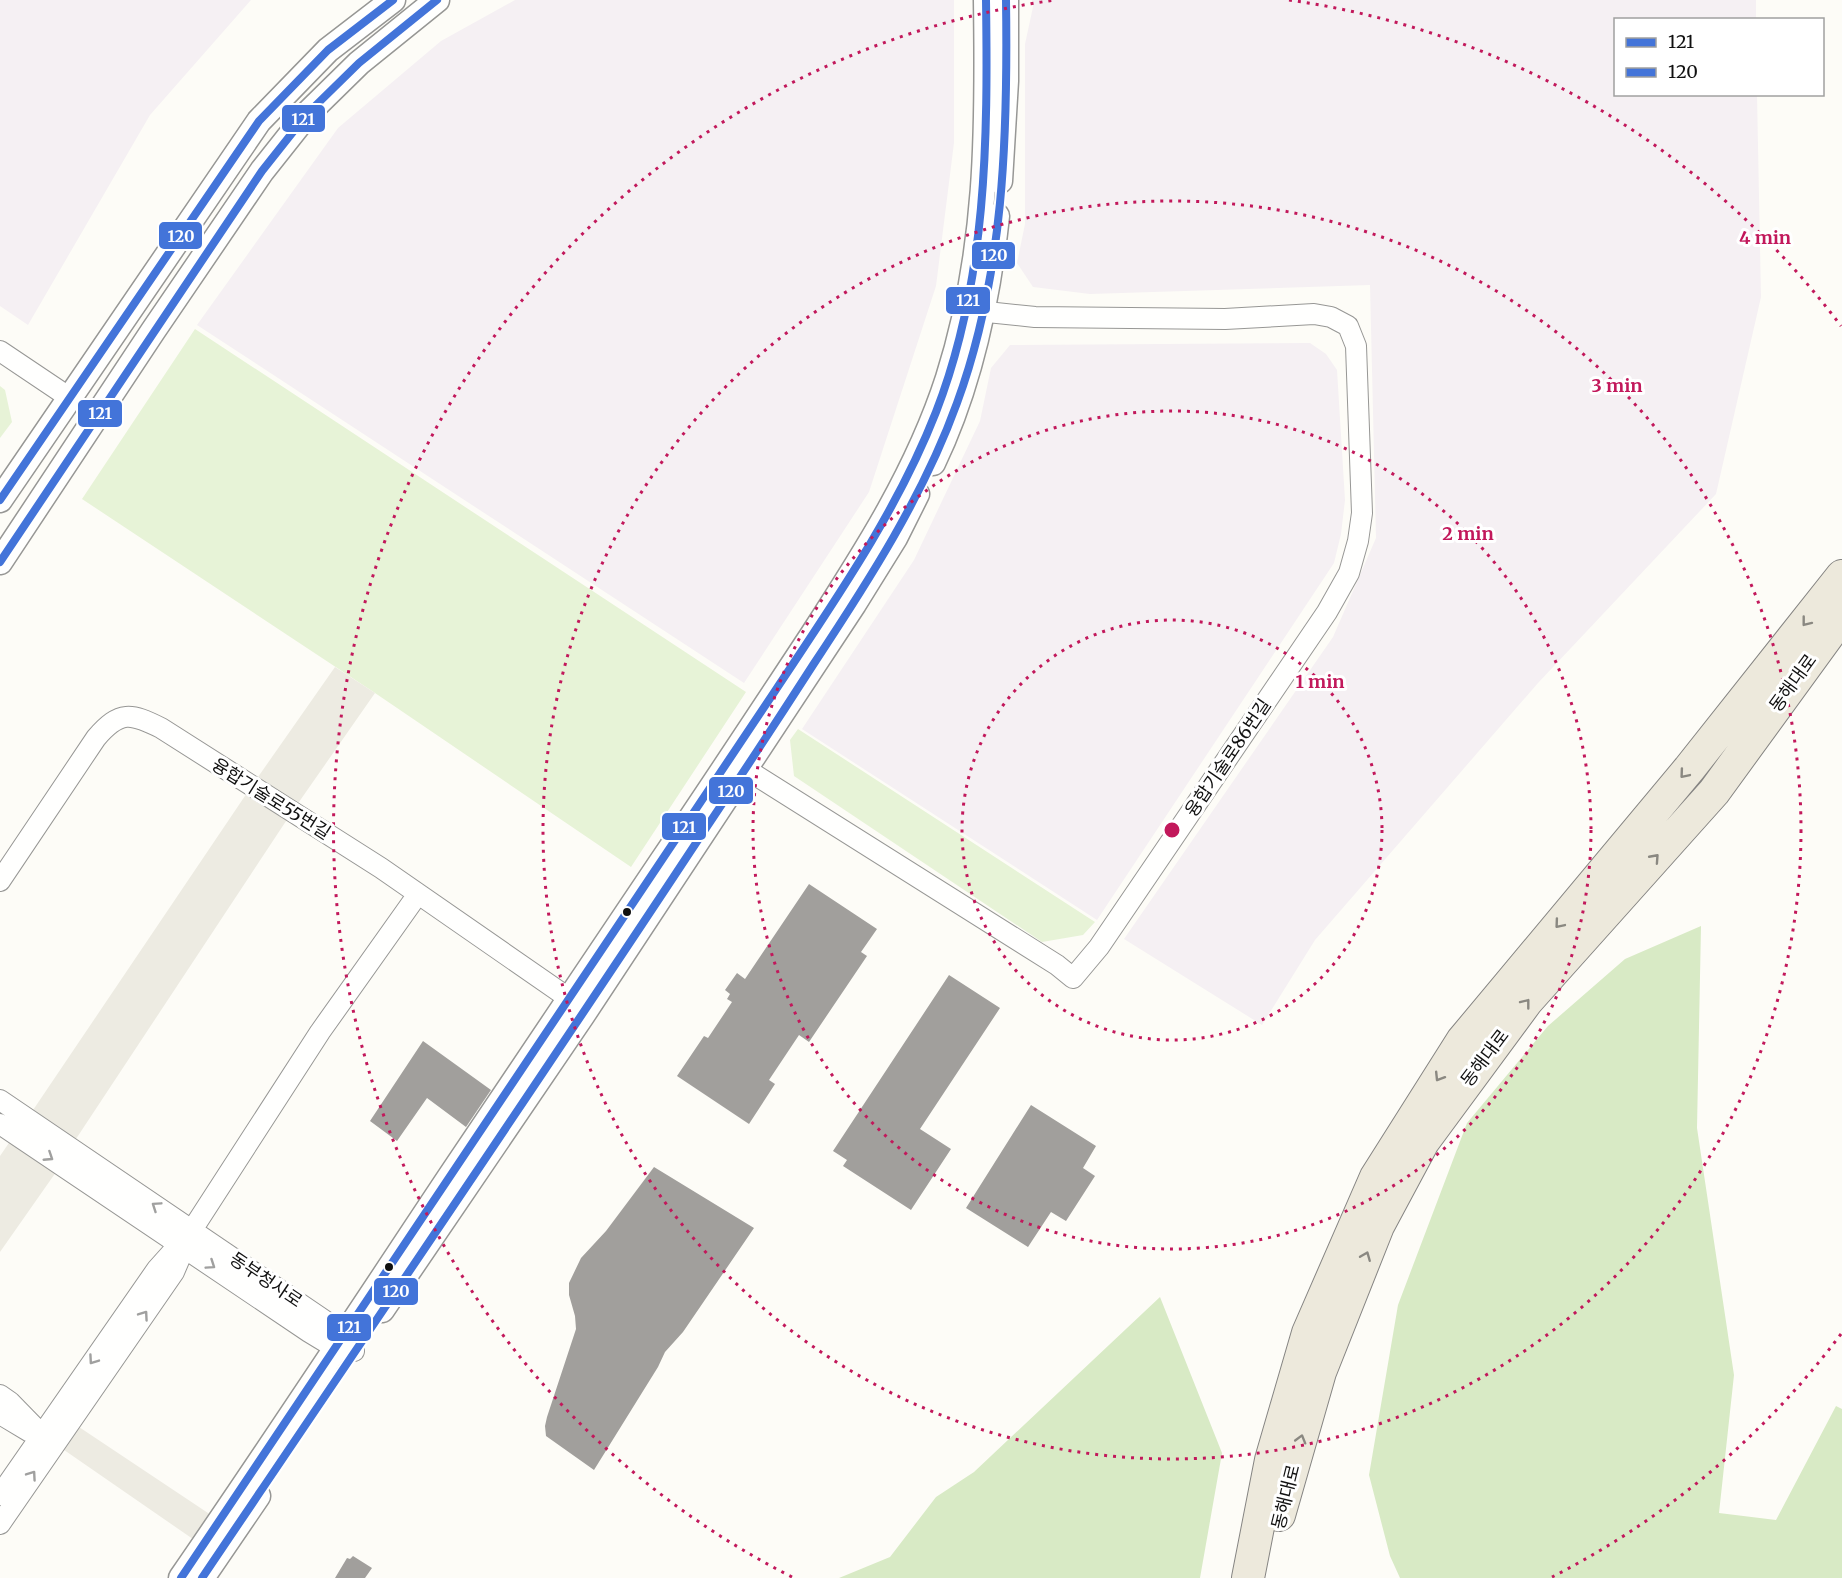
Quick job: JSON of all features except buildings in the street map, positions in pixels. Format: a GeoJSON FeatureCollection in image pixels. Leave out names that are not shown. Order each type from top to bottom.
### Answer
{"type":"FeatureCollection","features":[{"type":"Feature","properties":{"kind":"main road"},"geometry":{"type":"LineString","coordinates":[[1248,1578],[1271,1460],[1308,1333],[1376,1177],[1462,1041],[1689,769],[1842,576]]}},
{"type":"Feature","properties":{"kind":"main road","name":"동해대로"},"geometry":{"type":"LineString","coordinates":[[1269,1578],[1279,1517],[1320,1372],[1378,1226],[1423,1142],[1527,1001],[1714,792],[1842,616]]}},
{"type":"Feature","properties":{"kind":"street"},"geometry":{"type":"LineString","coordinates":[[0,500],[259,121],[328,50],[393,0]]}},
{"type":"Feature","properties":{"kind":"street"},"geometry":{"type":"LineString","coordinates":[[0,562],[262,171],[308,113],[359,63],[437,0]]}},
{"type":"Feature","properties":{"kind":"street"},"geometry":{"type":"LineString","coordinates":[[974,311],[987,152],[986,0]]}},
{"type":"Feature","properties":{"kind":"street"},"geometry":{"type":"LineString","coordinates":[[181,1578],[346,1345],[738,764],[891,509],[921,450],[992,260],[1004,151],[1006,0]]}},
{"type":"Feature","properties":{"kind":"street","name":"융합기술로86번길"},"geometry":{"type":"LineString","coordinates":[[738,764],[1057,965],[1073,978],[1099,947],[1321,620],[1349,573],[1358,541],[1362,513],[1356,346],[1348,326],[1331,317],[1314,314],[1225,319],[1035,317],[974,311]]}},
{"type":"Feature","properties":{"kind":"street"},"geometry":{"type":"LineString","coordinates":[[0,351],[97,416]]}},
{"type":"Feature","properties":{"kind":"street","name":"융합기술로55번길"},"geometry":{"type":"LineString","coordinates":[[0,880],[96,738],[108,724],[125,717],[137,716],[161,728],[418,894],[577,1005]]}},
{"type":"Feature","properties":{"kind":"street"},"geometry":{"type":"LineString","coordinates":[[0,1495],[174,1272],[185,1241],[320,1032],[418,894]]}},
{"type":"Feature","properties":{"kind":"street","name":"동부청사로"},"geometry":{"type":"LineString","coordinates":[[0,1101],[185,1241]]}},
{"type":"Feature","properties":{"kind":"street","name":"동부청사로"},"geometry":{"type":"LineString","coordinates":[[0,1124],[346,1345]]}},
{"type":"Feature","properties":{"kind":"street"},"geometry":{"type":"LineString","coordinates":[[202,1578],[315,1412],[346,1345]]}},
{"type":"Feature","properties":{"kind":"street"},"geometry":{"type":"LineString","coordinates":[[0,1395],[10,1402],[45,1440]]}},
{"type":"Feature","properties":{"kind":"street"},"geometry":{"type":"LineString","coordinates":[[0,1414],[45,1440]]}},
{"type":"Feature","properties":{"kind":"street"},"geometry":{"type":"LineString","coordinates":[[0,1524],[45,1440]]}},
{"type":"Feature","properties":{"kind":"shaded area"},"geometry":{"type":"Polygon","coordinates":[[[0,0],[251,0],[150,115],[28,325],[0,306],[0,0]]]}},
{"type":"Feature","properties":{"kind":"shaded area"},"geometry":{"type":"Polygon","coordinates":[[[515,0],[954,0],[954,143],[936,286],[869,492],[744,683],[197,325],[338,128],[441,41],[515,0]]]}},
{"type":"Feature","properties":{"kind":"shaded area"},"geometry":{"type":"Polygon","coordinates":[[[1032,0],[1756,0],[1756,18],[1614,18],[1614,96],[1757,96],[1761,297],[1716,494],[1538,683],[1315,940],[1262,1025],[1124,939],[1333,637],[1376,538],[1370,285],[1090,294],[1033,287],[1017,263],[1025,224],[1025,44],[1033,7],[1032,0]]]}},
{"type":"Feature","properties":{"kind":"shaded area"},"geometry":{"type":"Polygon","coordinates":[[[1310,343],[1326,354],[1337,370],[1345,500],[1341,534],[1334,563],[1097,920],[802,729],[914,560],[980,421],[991,368],[1010,345],[1310,343]]]}},
{"type":"Feature","properties":{"kind":"shaded area"},"geometry":{"type":"Polygon","coordinates":[[[335,667],[375,693],[292,812],[70,1148],[27,1119],[251,787],[335,667]]]}},
{"type":"Feature","properties":{"kind":"shaded area"},"geometry":{"type":"Polygon","coordinates":[[[15,1134],[61,1165],[0,1252],[0,1156],[15,1134]]]}},
{"type":"Feature","properties":{"kind":"shaded area"},"geometry":{"type":"Polygon","coordinates":[[[70,1421],[220,1521],[203,1546],[54,1443],[70,1421]]]}},
{"type":"Feature","properties":{"kind":"green space"},"geometry":{"type":"Polygon","coordinates":[[[195,329],[746,692],[631,867],[375,693],[82,499],[195,329]]]}},
{"type":"Feature","properties":{"kind":"green space"},"geometry":{"type":"Polygon","coordinates":[[[0,386],[5,390],[12,422],[0,438],[0,386]]]}},
{"type":"Feature","properties":{"kind":"green space"},"geometry":{"type":"Polygon","coordinates":[[[798,729],[1095,922],[1083,935],[1042,942],[794,776],[790,740],[798,729]]]}},
{"type":"Feature","properties":{"kind":"green space"},"geometry":{"type":"Polygon","coordinates":[[[1701,926],[1697,1128],[1734,1375],[1719,1513],[1776,1520],[1836,1406],[1842,1409],[1842,1578],[1400,1578],[1390,1556],[1369,1475],[1398,1305],[1467,1123],[1548,1026],[1625,959],[1701,926]]]}},
{"type":"Feature","properties":{"kind":"green space"},"geometry":{"type":"Polygon","coordinates":[[[1160,1297],[1222,1453],[1200,1578],[839,1578],[890,1557],[936,1497],[974,1472],[1160,1297]]]}},
{"type":"Feature","properties":{"kind":"transit line","name":"120"},"geometry":{"type":"LineString","coordinates":[[0,500],[259,121],[328,50],[393,0]]}},
{"type":"Feature","properties":{"kind":"transit line","name":"121"},"geometry":{"type":"LineString","coordinates":[[0,562],[262,171],[308,113],[359,63],[437,0]]}},
{"type":"Feature","properties":{"kind":"transit line","name":"121"},"geometry":{"type":"LineString","coordinates":[[181,1578],[820,624],[863,556],[903,485],[936,412],[953,362],[966,312],[975,261],[985,157],[986,0]]}},
{"type":"Feature","properties":{"kind":"transit line","name":"120"},"geometry":{"type":"LineString","coordinates":[[202,1578],[742,775],[854,602],[893,538],[928,472],[957,403],[973,354],[994,255],[1004,153],[1006,0]]}}]}
